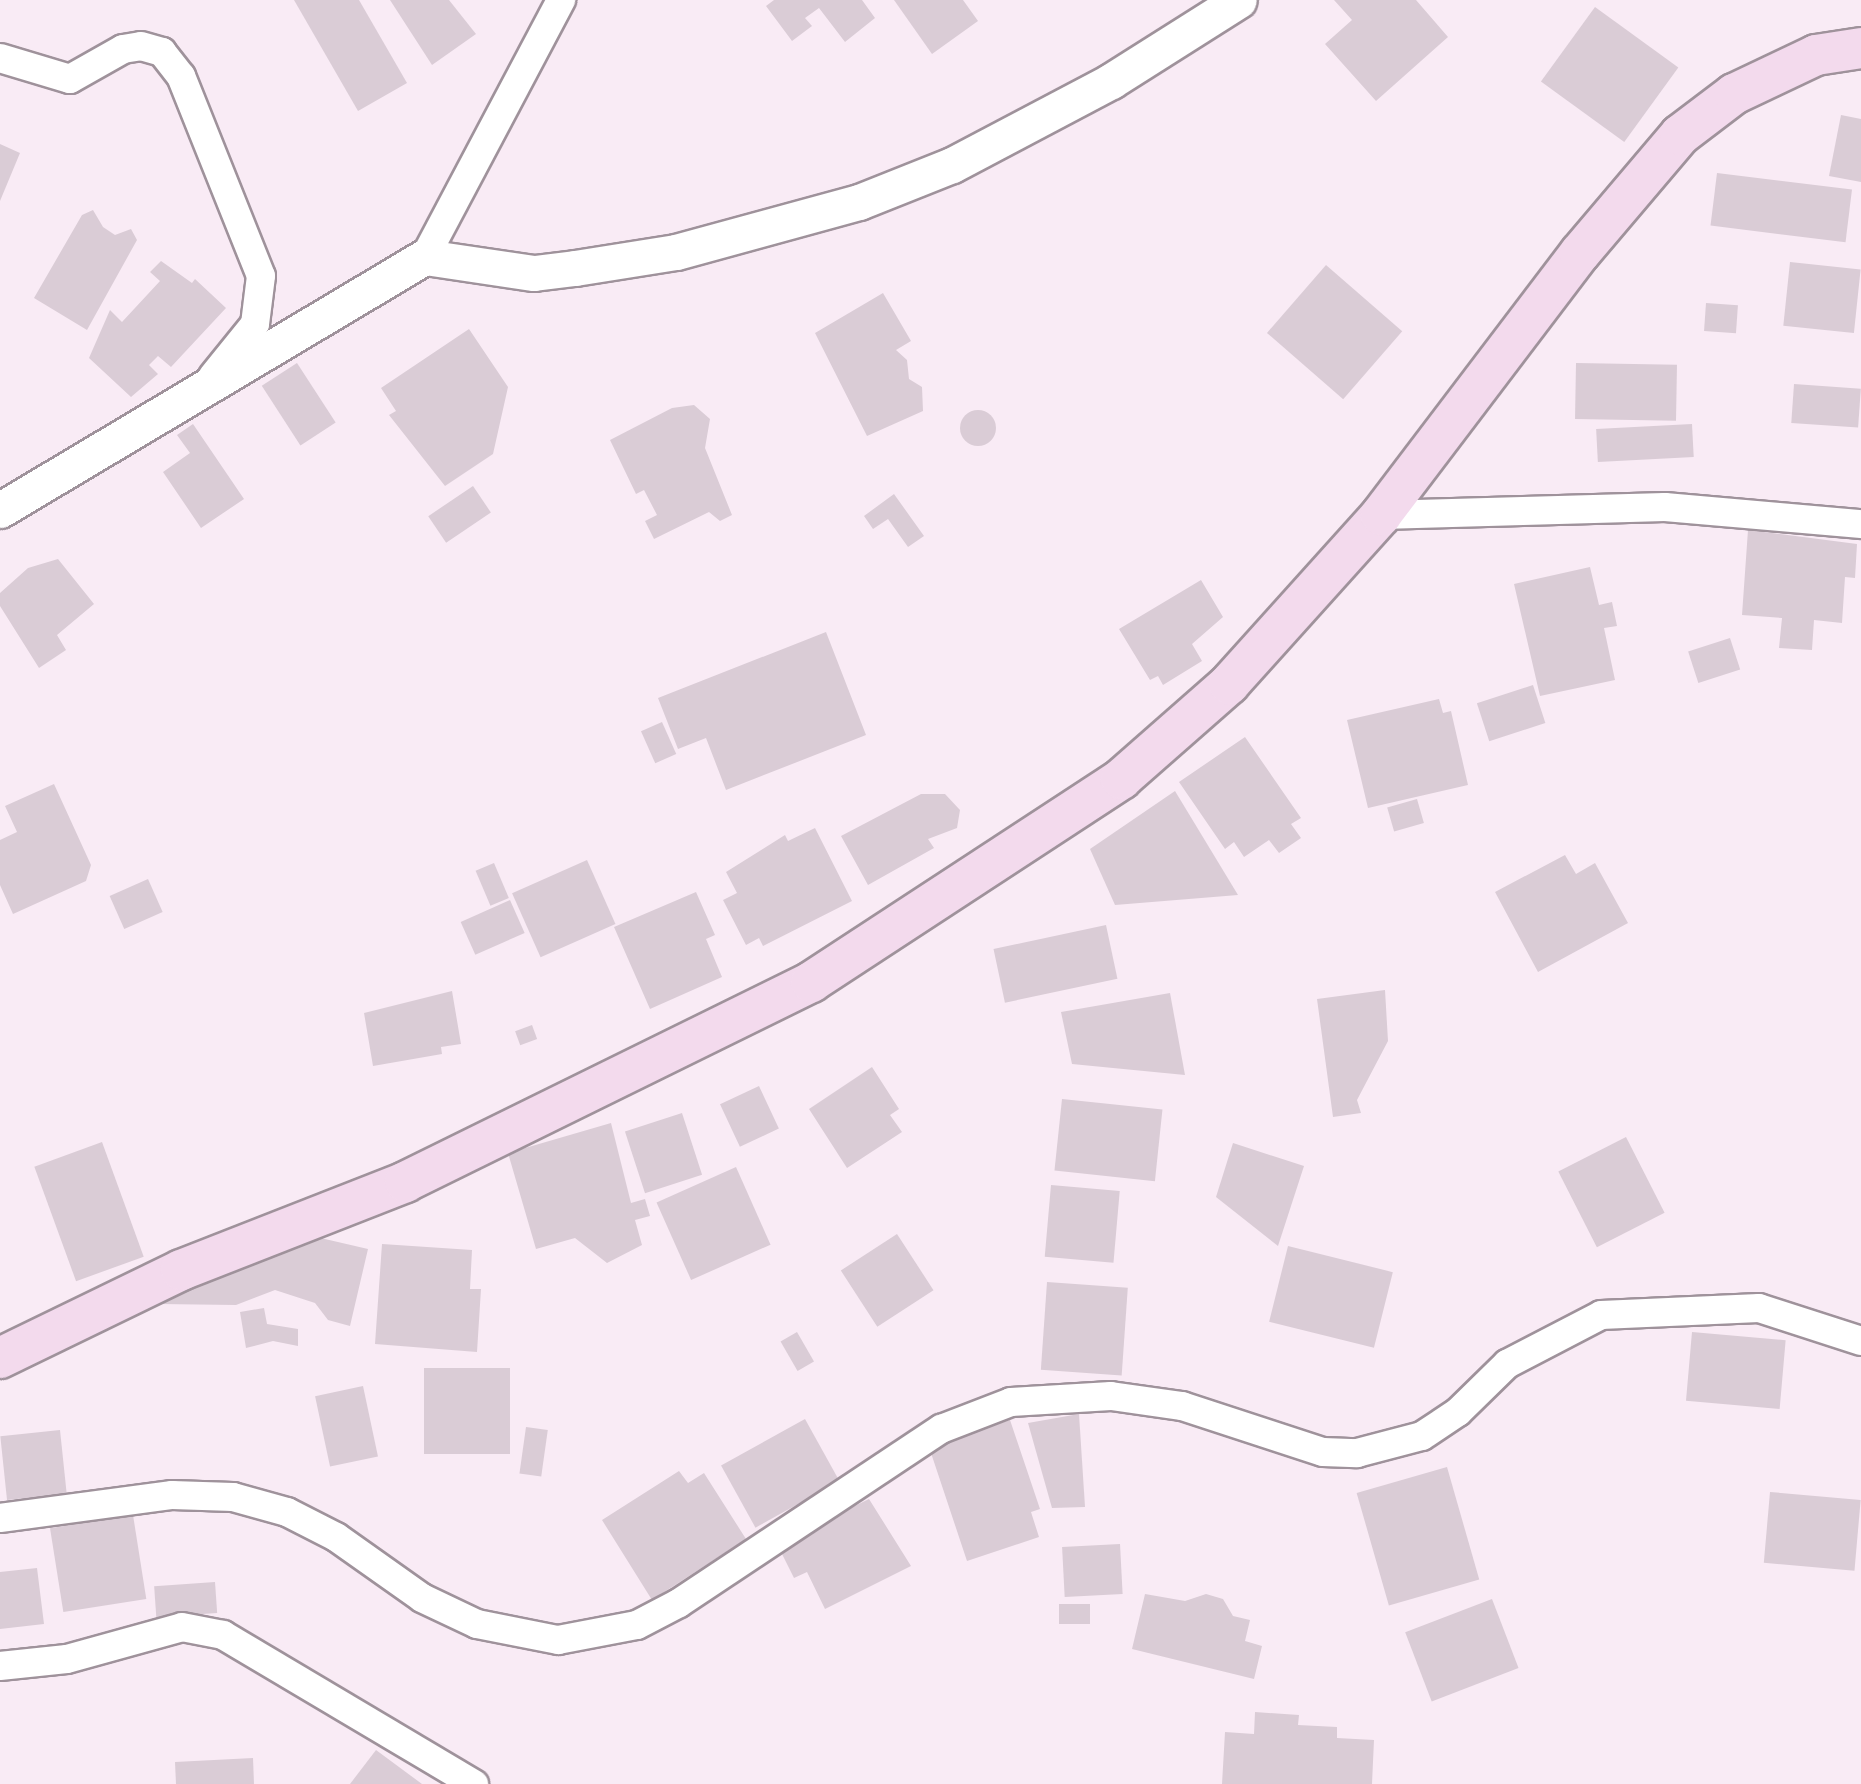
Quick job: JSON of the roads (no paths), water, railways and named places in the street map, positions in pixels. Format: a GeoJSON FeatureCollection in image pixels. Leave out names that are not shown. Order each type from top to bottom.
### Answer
{"type":"FeatureCollection","features":[{"type":"Feature","properties":{"kind":"main road"},"geometry":{"type":"LineString","coordinates":[[0,1358],[181,1270],[405,1182],[811,982],[1121,779],[1229,684],[1381,514],[1580,252],[1680,135],[1734,94],[1816,56],[1861,48]]}},
{"type":"Feature","properties":{"kind":"street"},"geometry":{"type":"LineString","coordinates":[[0,510],[426,257],[560,0]]}},
{"type":"Feature","properties":{"kind":"street"},"geometry":{"type":"LineString","coordinates":[[426,257],[534,273],[575,268],[676,252],[859,202],[952,166],[1111,82],[1238,0]]}},
{"type":"Feature","properties":{"kind":"street"},"geometry":{"type":"LineString","coordinates":[[0,58],[70,79],[122,49],[141,46],[162,52],[181,76],[261,276],[255,324],[205,385]]}},
{"type":"Feature","properties":{"kind":"street"},"geometry":{"type":"LineString","coordinates":[[1381,514],[1665,507],[1861,524]]}},
{"type":"Feature","properties":{"kind":"street"},"geometry":{"type":"LineString","coordinates":[[0,1518],[172,1495],[233,1496],[288,1512],[336,1537],[422,1598],[477,1624],[558,1640],[637,1625],[679,1603],[941,1429],[1010,1402],[1111,1396],[1182,1406],[1323,1452],[1357,1453],[1422,1436],[1458,1412],[1506,1364],[1601,1315],[1759,1308],[1861,1342]]}},
{"type":"Feature","properties":{"kind":"street"},"geometry":{"type":"LineString","coordinates":[[0,1666],[66,1659],[182,1628],[224,1634],[474,1784]]}}]}
